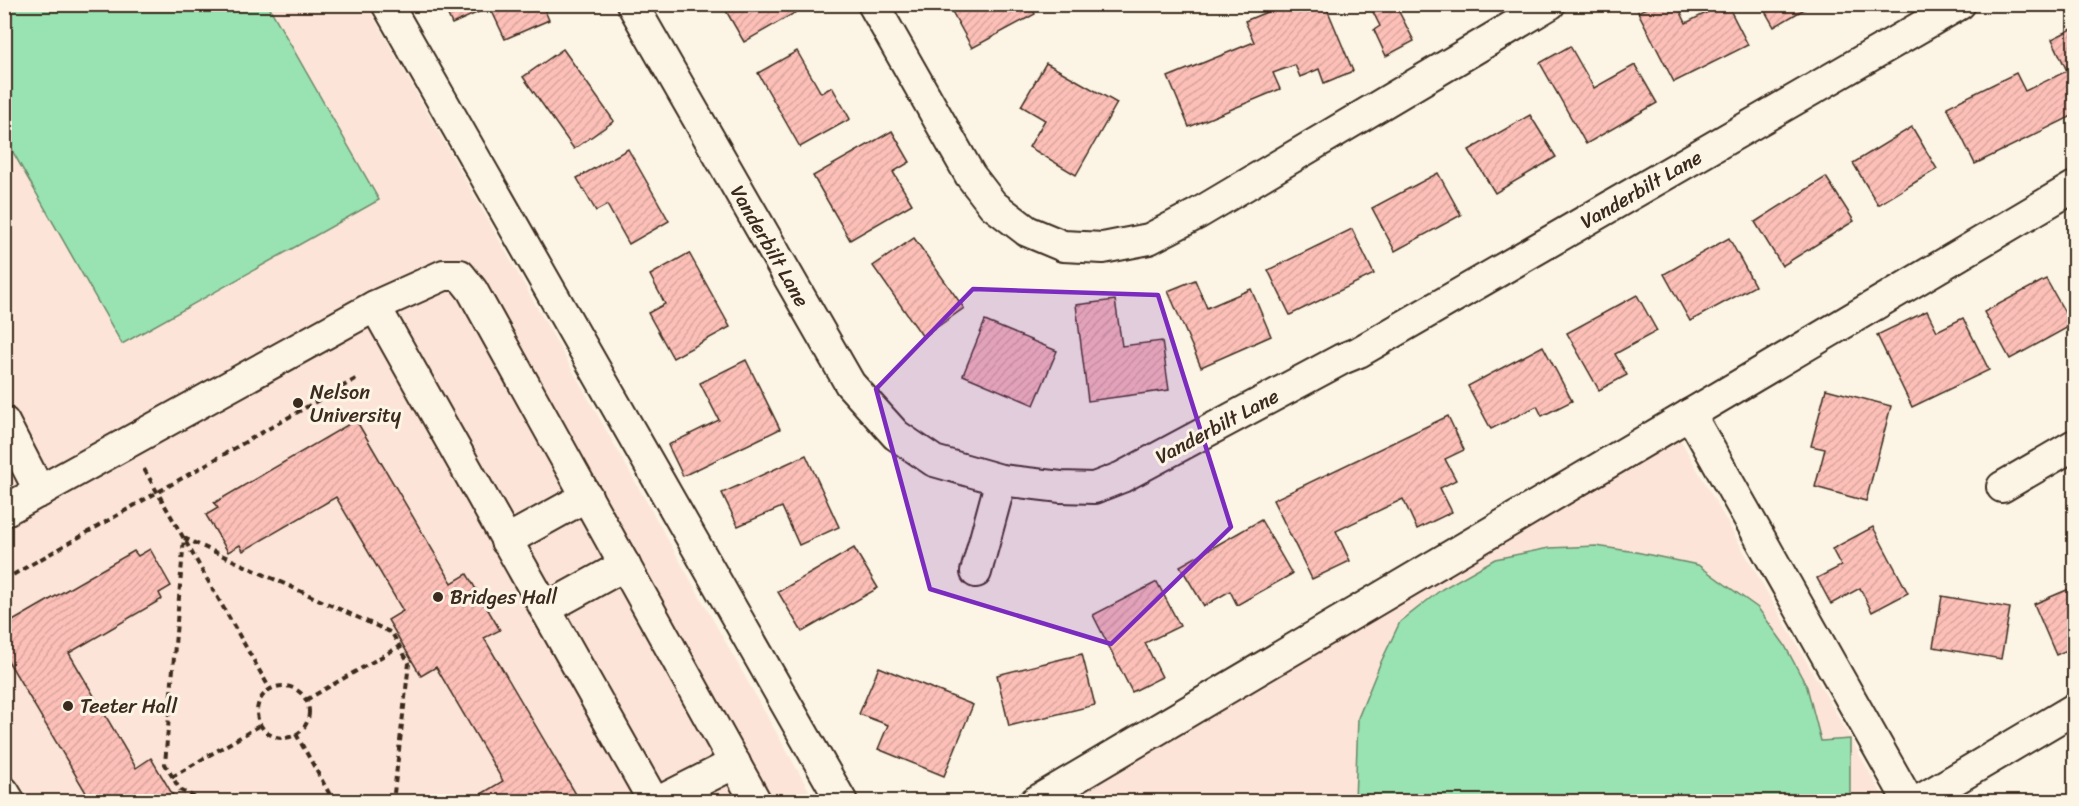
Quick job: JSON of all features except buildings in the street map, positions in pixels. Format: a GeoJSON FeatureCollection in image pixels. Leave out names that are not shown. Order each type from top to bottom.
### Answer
{"type":"FeatureCollection","features":[{"type":"Feature","properties":{"kind":"street"},"geometry":{"type":"LineString","coordinates":[[387,4],[842,801]]}},
{"type":"Feature","properties":{"kind":"street","name":"Vanderbilt Lane"},"geometry":{"type":"LineString","coordinates":[[632,4],[850,384],[896,435],[934,461],[1001,480],[1061,488],[1094,488],[1122,477],[1359,352],[1960,4]]}},
{"type":"Feature","properties":{"kind":"street"},"geometry":{"type":"LineString","coordinates":[[873,4],[970,175],[993,205],[1027,231],[1063,246],[1103,248],[1149,239],[1197,214],[1550,4]]}},
{"type":"Feature","properties":{"kind":"street"},"geometry":{"type":"LineString","coordinates":[[1035,801],[2074,187]]}},
{"type":"Feature","properties":{"kind":"street"},"geometry":{"type":"LineString","coordinates":[[4,511],[375,306],[444,274],[460,275],[472,290],[756,801]]}},
{"type":"Feature","properties":{"kind":"street"},"geometry":{"type":"LineString","coordinates":[[375,306],[654,801]]}},
{"type":"Feature","properties":{"kind":"street"},"geometry":{"type":"LineString","coordinates":[[1690,414],[1909,801]]}},
{"type":"Feature","properties":{"kind":"street"},"geometry":{"type":"LineString","coordinates":[[4,422],[40,492]]}},
{"type":"Feature","properties":{"kind":"street"},"geometry":{"type":"LineString","coordinates":[[2001,488],[2074,445]]}},
{"type":"Feature","properties":{"kind":"street"},"geometry":{"type":"LineString","coordinates":[[976,572],[1001,480]]}},
{"type":"Feature","properties":{"kind":"street"},"geometry":{"type":"LineString","coordinates":[[506,541],[587,496]]}},
{"type":"Feature","properties":{"kind":"street"},"geometry":{"type":"LineString","coordinates":[[545,609],[625,565]]}},
{"type":"Feature","properties":{"kind":"street"},"geometry":{"type":"LineString","coordinates":[[1917,801],[2074,709]]}},
{"type":"Feature","properties":{"kind":"street"},"geometry":{"type":"LineString","coordinates":[[658,801],[735,762]]}},
{"type":"Feature","properties":{"kind":"street"},"geometry":{"type":"LineString","coordinates":[[4,792],[10,801]]}},
{"type":"Feature","properties":{"kind":"path"},"geometry":{"type":"LineString","coordinates":[[4,580],[358,377]]}},
{"type":"Feature","properties":{"kind":"path"},"geometry":{"type":"LineString","coordinates":[[129,442],[270,689]]}},
{"type":"Feature","properties":{"kind":"path"},"geometry":{"type":"LineString","coordinates":[[184,538],[392,633],[409,663],[393,801]]}},
{"type":"Feature","properties":{"kind":"path"},"geometry":{"type":"LineString","coordinates":[[184,538],[165,764],[180,790],[204,801]]}},
{"type":"Feature","properties":{"kind":"path"},"geometry":{"type":"LineString","coordinates":[[306,700],[400,646]]}},
{"type":"Feature","properties":{"kind":"path"},"geometry":{"type":"LineString","coordinates":[[282,686],[291,687],[299,691],[306,700],[309,715],[306,724],[296,734],[286,738],[277,737],[270,735],[261,725],[257,714],[258,706],[261,698],[270,689],[282,686]]}},
{"type":"Feature","properties":{"kind":"path"},"geometry":{"type":"LineString","coordinates":[[172,777],[261,725]]}},
{"type":"Feature","properties":{"kind":"path"},"geometry":{"type":"LineString","coordinates":[[296,734],[334,801]]}},
{"type":"Feature","properties":{"kind":"highlighted area"},"geometry":{"type":"Polygon","coordinates":[[[973,289],[1158,295],[1231,527],[1111,644],[930,589],[876,389],[973,289]]]}},
{"type":"Feature","properties":{"kind":"shaded area","name":"Nelson University"},"geometry":{"type":"Polygon","coordinates":[[[5,5],[367,5],[815,801],[5,802],[5,5]]]}},
{"type":"Feature","properties":{"kind":"shaded area"},"geometry":{"type":"Polygon","coordinates":[[[1680,439],[1886,801],[1066,802],[1680,439]]]}},
{"type":"Feature","properties":{"kind":"green space"},"geometry":{"type":"Polygon","coordinates":[[[4,5],[268,5],[379,200],[122,344],[5,138],[4,5]]]}},
{"type":"Feature","properties":{"kind":"green space"},"geometry":{"type":"Polygon","coordinates":[[[1596,546],[1698,565],[1758,608],[1784,644],[1807,687],[1821,741],[1850,739],[1850,801],[1355,801],[1358,718],[1400,622],[1442,589],[1495,559],[1549,548],[1596,546]]]}},
{"type":"Feature","properties":{"kind":"place","name":"Nelson University"},"geometry":{"type":"Point","coordinates":[298,403]}},
{"type":"Feature","properties":{"kind":"place","name":"Bridges Hall"},"geometry":{"type":"Point","coordinates":[438,597]}},
{"type":"Feature","properties":{"kind":"place","name":"Teeter Hall"},"geometry":{"type":"Point","coordinates":[68,706]}}]}
